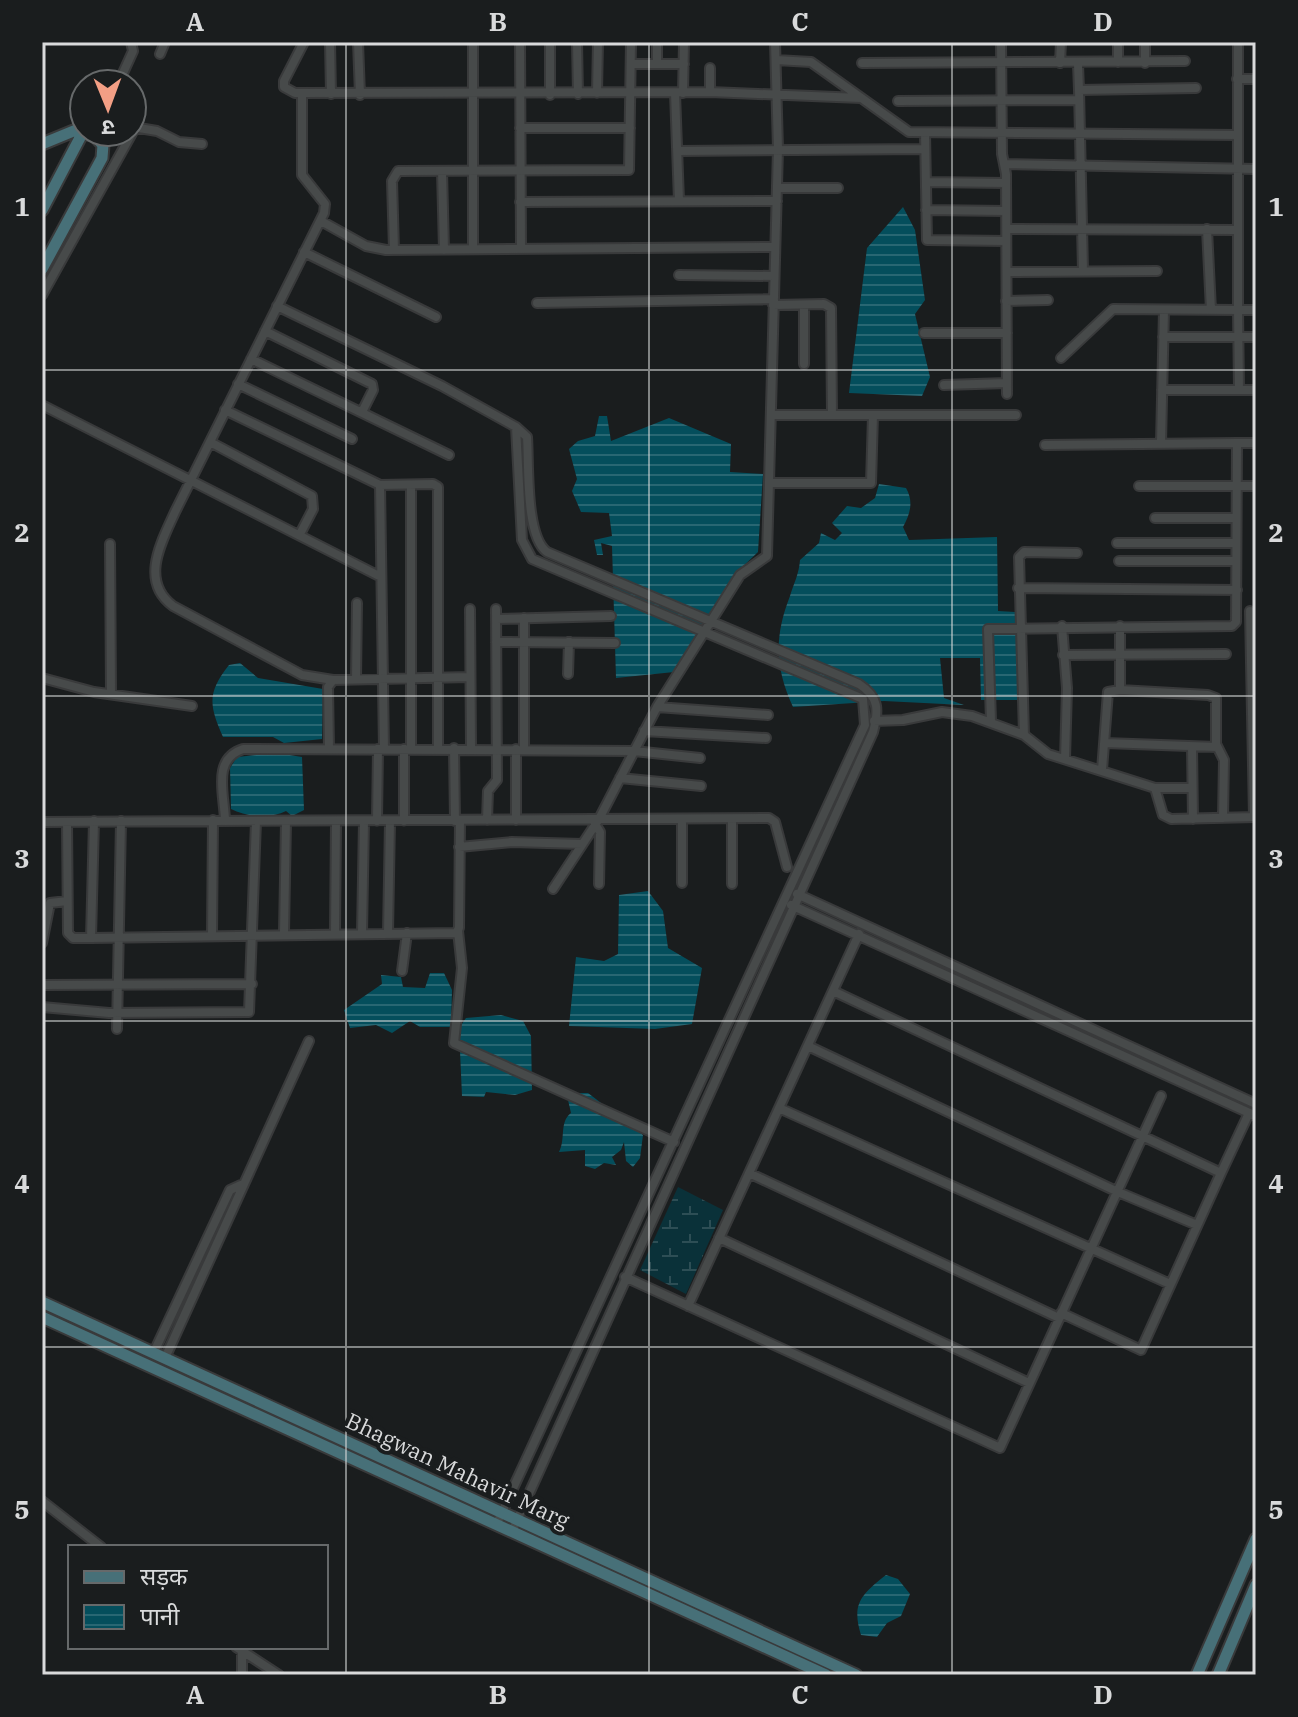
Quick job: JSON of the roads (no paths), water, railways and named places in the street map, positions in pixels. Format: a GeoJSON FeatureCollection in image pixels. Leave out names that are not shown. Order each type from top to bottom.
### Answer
{"type":"FeatureCollection","features":[{"type":"Feature","properties":{"kind":"main road"},"geometry":{"type":"LineString","coordinates":[[42,144],[68,132]]}},
{"type":"Feature","properties":{"kind":"main road"},"geometry":{"type":"LineString","coordinates":[[42,210],[75,148]]}},
{"type":"Feature","properties":{"kind":"main road"},"geometry":{"type":"LineString","coordinates":[[42,269],[102,158],[103,148]]}},
{"type":"Feature","properties":{"kind":"main road","name":"Bhagwan Mahavir Marg"},"geometry":{"type":"LineString","coordinates":[[42,1302],[160,1355],[499,1518]]}},
{"type":"Feature","properties":{"kind":"main road","name":"Bhagwan Mahavir Marg"},"geometry":{"type":"LineString","coordinates":[[42,1317],[856,1675]]}},
{"type":"Feature","properties":{"kind":"main road","name":"Bhagwan Mahavir Marg"},"geometry":{"type":"LineString","coordinates":[[515,1524],[826,1675]]}},
{"type":"Feature","properties":{"kind":"main road"},"geometry":{"type":"LineString","coordinates":[[1197,1675],[1256,1539]]}},
{"type":"Feature","properties":{"kind":"main road"},"geometry":{"type":"LineString","coordinates":[[1218,1675],[1256,1585]]}},
{"type":"Feature","properties":{"kind":"street"},"geometry":{"type":"LineString","coordinates":[[125,68],[133,51],[131,42]]}},
{"type":"Feature","properties":{"kind":"street"},"geometry":{"type":"LineString","coordinates":[[160,54],[165,42]]}},
{"type":"Feature","properties":{"kind":"street"},"geometry":{"type":"LineString","coordinates":[[304,42],[284,84],[290,91],[302,94],[710,92],[861,98]]}},
{"type":"Feature","properties":{"kind":"street"},"geometry":{"type":"LineString","coordinates":[[330,42],[331,94]]}},
{"type":"Feature","properties":{"kind":"street"},"geometry":{"type":"LineString","coordinates":[[358,42],[360,95]]}},
{"type":"Feature","properties":{"kind":"street"},"geometry":{"type":"LineString","coordinates":[[473,42],[473,249]]}},
{"type":"Feature","properties":{"kind":"street"},"geometry":{"type":"LineString","coordinates":[[520,42],[521,248]]}},
{"type":"Feature","properties":{"kind":"street"},"geometry":{"type":"LineString","coordinates":[[550,42],[550,95]]}},
{"type":"Feature","properties":{"kind":"street"},"geometry":{"type":"LineString","coordinates":[[577,42],[578,94]]}},
{"type":"Feature","properties":{"kind":"street"},"geometry":{"type":"LineString","coordinates":[[597,93],[598,42]]}},
{"type":"Feature","properties":{"kind":"street"},"geometry":{"type":"LineString","coordinates":[[394,250],[392,176],[398,171],[520,173],[629,170],[631,42]]}},
{"type":"Feature","properties":{"kind":"street"},"geometry":{"type":"LineString","coordinates":[[657,42],[657,63]]}},
{"type":"Feature","properties":{"kind":"street"},"geometry":{"type":"LineString","coordinates":[[679,201],[679,93],[684,42]]}},
{"type":"Feature","properties":{"kind":"street"},"geometry":{"type":"LineString","coordinates":[[553,889],[597,822],[657,707],[743,572],[767,556],[778,149],[775,42]]}},
{"type":"Feature","properties":{"kind":"street"},"geometry":{"type":"LineString","coordinates":[[1001,42],[1001,133],[1007,229],[1007,394]]}},
{"type":"Feature","properties":{"kind":"street"},"geometry":{"type":"LineString","coordinates":[[1060,63],[1061,42]]}},
{"type":"Feature","properties":{"kind":"street"},"geometry":{"type":"LineString","coordinates":[[1118,42],[1118,62]]}},
{"type":"Feature","properties":{"kind":"street"},"geometry":{"type":"LineString","coordinates":[[1145,42],[1145,63]]}},
{"type":"Feature","properties":{"kind":"street"},"geometry":{"type":"LineString","coordinates":[[1238,42],[1239,390]]}},
{"type":"Feature","properties":{"kind":"street"},"geometry":{"type":"LineString","coordinates":[[776,60],[806,60],[909,132],[1238,135]]}},
{"type":"Feature","properties":{"kind":"street"},"geometry":{"type":"LineString","coordinates":[[862,63],[1185,61]]}},
{"type":"Feature","properties":{"kind":"street"},"geometry":{"type":"LineString","coordinates":[[631,64],[684,64]]}},
{"type":"Feature","properties":{"kind":"street"},"geometry":{"type":"LineString","coordinates":[[1078,64],[1083,271]]}},
{"type":"Feature","properties":{"kind":"street"},"geometry":{"type":"LineString","coordinates":[[710,68],[710,92]]}},
{"type":"Feature","properties":{"kind":"street"},"geometry":{"type":"LineString","coordinates":[[1237,79],[1256,79]]}},
{"type":"Feature","properties":{"kind":"street"},"geometry":{"type":"LineString","coordinates":[[1079,90],[1196,88]]}},
{"type":"Feature","properties":{"kind":"street"},"geometry":{"type":"LineString","coordinates":[[302,94],[302,170],[304,180],[325,204],[321,221],[225,410],[156,558],[156,579],[163,597],[173,606],[314,680],[470,677]]}},
{"type":"Feature","properties":{"kind":"street"},"geometry":{"type":"LineString","coordinates":[[898,101],[1079,100]]}},
{"type":"Feature","properties":{"kind":"street"},"geometry":{"type":"LineString","coordinates":[[520,128],[630,128]]}},
{"type":"Feature","properties":{"kind":"street"},"geometry":{"type":"LineString","coordinates":[[148,131],[179,142],[202,144]]}},
{"type":"Feature","properties":{"kind":"street"},"geometry":{"type":"LineString","coordinates":[[925,133],[927,240],[1006,241]]}},
{"type":"Feature","properties":{"kind":"street"},"geometry":{"type":"LineString","coordinates":[[42,295],[122,148]]}},
{"type":"Feature","properties":{"kind":"street"},"geometry":{"type":"LineString","coordinates":[[678,151],[925,149]]}},
{"type":"Feature","properties":{"kind":"street"},"geometry":{"type":"LineString","coordinates":[[1004,164],[1256,169]]}},
{"type":"Feature","properties":{"kind":"street"},"geometry":{"type":"LineString","coordinates":[[442,171],[444,250]]}},
{"type":"Feature","properties":{"kind":"street"},"geometry":{"type":"LineString","coordinates":[[926,182],[1006,183]]}},
{"type":"Feature","properties":{"kind":"street"},"geometry":{"type":"LineString","coordinates":[[777,188],[838,188]]}},
{"type":"Feature","properties":{"kind":"street"},"geometry":{"type":"LineString","coordinates":[[520,202],[777,201]]}},
{"type":"Feature","properties":{"kind":"street"},"geometry":{"type":"LineString","coordinates":[[926,210],[1006,211]]}},
{"type":"Feature","properties":{"kind":"street"},"geometry":{"type":"LineString","coordinates":[[321,221],[366,246],[394,250],[775,247]]}},
{"type":"Feature","properties":{"kind":"street"},"geometry":{"type":"LineString","coordinates":[[1007,229],[1238,230]]}},
{"type":"Feature","properties":{"kind":"street"},"geometry":{"type":"LineString","coordinates":[[1207,229],[1211,310]]}},
{"type":"Feature","properties":{"kind":"street"},"geometry":{"type":"LineString","coordinates":[[304,252],[436,317]]}},
{"type":"Feature","properties":{"kind":"street"},"geometry":{"type":"LineString","coordinates":[[1007,272],[1157,271]]}},
{"type":"Feature","properties":{"kind":"street"},"geometry":{"type":"LineString","coordinates":[[679,275],[774,276]]}},
{"type":"Feature","properties":{"kind":"street"},"geometry":{"type":"LineString","coordinates":[[1006,301],[1048,300]]}},
{"type":"Feature","properties":{"kind":"street"},"geometry":{"type":"LineString","coordinates":[[537,303],[824,304],[831,308],[832,415]]}},
{"type":"Feature","properties":{"kind":"street"},"geometry":{"type":"LineString","coordinates":[[804,305],[804,364]]}},
{"type":"Feature","properties":{"kind":"street"},"geometry":{"type":"LineString","coordinates":[[277,306],[442,386],[516,427],[527,437],[533,525],[541,548],[859,684],[876,699],[876,721],[800,895],[515,1524]]}},
{"type":"Feature","properties":{"kind":"street"},"geometry":{"type":"LineString","coordinates":[[1061,358],[1113,309],[1256,310]]}},
{"type":"Feature","properties":{"kind":"street"},"geometry":{"type":"LineString","coordinates":[[1161,443],[1164,310]]}},
{"type":"Feature","properties":{"kind":"street"},"geometry":{"type":"LineString","coordinates":[[265,331],[372,384],[373,390],[362,412]]}},
{"type":"Feature","properties":{"kind":"street"},"geometry":{"type":"LineString","coordinates":[[924,333],[1007,333]]}},
{"type":"Feature","properties":{"kind":"street"},"geometry":{"type":"LineString","coordinates":[[1163,337],[1256,337]]}},
{"type":"Feature","properties":{"kind":"street"},"geometry":{"type":"LineString","coordinates":[[251,359],[449,455]]}},
{"type":"Feature","properties":{"kind":"street"},"geometry":{"type":"LineString","coordinates":[[944,385],[1007,383]]}},
{"type":"Feature","properties":{"kind":"street"},"geometry":{"type":"LineString","coordinates":[[238,384],[352,439]]}},
{"type":"Feature","properties":{"kind":"street"},"geometry":{"type":"LineString","coordinates":[[1162,390],[1256,390]]}},
{"type":"Feature","properties":{"kind":"street"},"geometry":{"type":"LineString","coordinates":[[42,405],[381,577]]}},
{"type":"Feature","properties":{"kind":"street"},"geometry":{"type":"LineString","coordinates":[[225,410],[380,485],[433,484],[438,489],[438,748]]}},
{"type":"Feature","properties":{"kind":"street"},"geometry":{"type":"LineString","coordinates":[[771,415],[1016,415]]}},
{"type":"Feature","properties":{"kind":"street"},"geometry":{"type":"LineString","coordinates":[[770,483],[871,483],[873,415]]}},
{"type":"Feature","properties":{"kind":"street"},"geometry":{"type":"LineString","coordinates":[[499,1518],[866,721],[863,699],[532,559],[522,540],[516,427]]}},
{"type":"Feature","properties":{"kind":"street"},"geometry":{"type":"LineString","coordinates":[[210,442],[312,496],[313,509],[300,534]]}},
{"type":"Feature","properties":{"kind":"street"},"geometry":{"type":"LineString","coordinates":[[991,721],[987,632],[992,627],[1232,626],[1236,622],[1237,443]]}},
{"type":"Feature","properties":{"kind":"street"},"geometry":{"type":"LineString","coordinates":[[1045,445],[1256,443]]}},
{"type":"Feature","properties":{"kind":"street"},"geometry":{"type":"LineString","coordinates":[[377,821],[385,679],[380,485]]}},
{"type":"Feature","properties":{"kind":"street"},"geometry":{"type":"LineString","coordinates":[[404,821],[411,678],[411,485]]}},
{"type":"Feature","properties":{"kind":"street"},"geometry":{"type":"LineString","coordinates":[[1139,486],[1256,486]]}},
{"type":"Feature","properties":{"kind":"street"},"geometry":{"type":"LineString","coordinates":[[1155,518],[1236,518]]}},
{"type":"Feature","properties":{"kind":"street"},"geometry":{"type":"LineString","coordinates":[[1117,543],[1236,543]]}},
{"type":"Feature","properties":{"kind":"street"},"geometry":{"type":"LineString","coordinates":[[110,544],[111,694]]}},
{"type":"Feature","properties":{"kind":"street"},"geometry":{"type":"LineString","coordinates":[[1024,735],[1018,588],[1020,553],[1077,553]]}},
{"type":"Feature","properties":{"kind":"street"},"geometry":{"type":"LineString","coordinates":[[1119,561],[1236,561]]}},
{"type":"Feature","properties":{"kind":"street"},"geometry":{"type":"LineString","coordinates":[[1018,588],[1237,590]]}},
{"type":"Feature","properties":{"kind":"street"},"geometry":{"type":"LineString","coordinates":[[356,679],[357,603]]}},
{"type":"Feature","properties":{"kind":"street"},"geometry":{"type":"LineString","coordinates":[[470,609],[471,748]]}},
{"type":"Feature","properties":{"kind":"street"},"geometry":{"type":"LineString","coordinates":[[487,820],[488,791],[497,784],[496,609]]}},
{"type":"Feature","properties":{"kind":"street"},"geometry":{"type":"LineString","coordinates":[[1155,788],[1163,815],[1171,819],[1255,817],[1253,611],[1236,611]]}},
{"type":"Feature","properties":{"kind":"street"},"geometry":{"type":"LineString","coordinates":[[496,619],[611,616]]}},
{"type":"Feature","properties":{"kind":"street"},"geometry":{"type":"LineString","coordinates":[[516,820],[524,618]]}},
{"type":"Feature","properties":{"kind":"street"},"geometry":{"type":"LineString","coordinates":[[1062,626],[1067,688],[1065,759]]}},
{"type":"Feature","properties":{"kind":"street"},"geometry":{"type":"LineString","coordinates":[[1120,626],[1120,690]]}},
{"type":"Feature","properties":{"kind":"street"},"geometry":{"type":"LineString","coordinates":[[496,642],[615,643]]}},
{"type":"Feature","properties":{"kind":"street"},"geometry":{"type":"LineString","coordinates":[[568,674],[569,642]]}},
{"type":"Feature","properties":{"kind":"street"},"geometry":{"type":"LineString","coordinates":[[1063,655],[1226,654]]}},
{"type":"Feature","properties":{"kind":"street"},"geometry":{"type":"LineString","coordinates":[[42,678],[111,694],[192,706]]}},
{"type":"Feature","properties":{"kind":"street"},"geometry":{"type":"LineString","coordinates":[[329,749],[328,687],[333,680]]}},
{"type":"Feature","properties":{"kind":"street"},"geometry":{"type":"LineString","coordinates":[[1102,770],[1108,692],[1120,690],[1214,696],[1217,747],[1224,760],[1223,818]]}},
{"type":"Feature","properties":{"kind":"street"},"geometry":{"type":"LineString","coordinates":[[657,707],[768,715]]}},
{"type":"Feature","properties":{"kind":"street"},"geometry":{"type":"LineString","coordinates":[[866,721],[903,720],[942,712],[991,721],[1024,735],[1048,754],[1155,788],[1192,788]]}},
{"type":"Feature","properties":{"kind":"street"},"geometry":{"type":"LineString","coordinates":[[644,731],[766,738]]}},
{"type":"Feature","properties":{"kind":"street"},"geometry":{"type":"LineString","coordinates":[[1105,743],[1217,747]]}},
{"type":"Feature","properties":{"kind":"street"},"geometry":{"type":"LineString","coordinates":[[1192,747],[1193,819]]}},
{"type":"Feature","properties":{"kind":"street"},"geometry":{"type":"LineString","coordinates":[[225,820],[223,765],[231,753],[258,748],[634,751],[700,758]]}},
{"type":"Feature","properties":{"kind":"street"},"geometry":{"type":"LineString","coordinates":[[454,748],[459,847],[458,931],[462,968],[454,1043],[674,1142]]}},
{"type":"Feature","properties":{"kind":"street"},"geometry":{"type":"LineString","coordinates":[[620,778],[701,786]]}},
{"type":"Feature","properties":{"kind":"street"},"geometry":{"type":"LineString","coordinates":[[42,822],[597,822],[769,818],[775,822],[787,867]]}},
{"type":"Feature","properties":{"kind":"street"},"geometry":{"type":"LineString","coordinates":[[682,819],[682,883]]}},
{"type":"Feature","properties":{"kind":"street"},"geometry":{"type":"LineString","coordinates":[[732,819],[732,884]]}},
{"type":"Feature","properties":{"kind":"street"},"geometry":{"type":"LineString","coordinates":[[212,935],[213,820]]}},
{"type":"Feature","properties":{"kind":"street"},"geometry":{"type":"LineString","coordinates":[[91,938],[94,821]]}},
{"type":"Feature","properties":{"kind":"street"},"geometry":{"type":"LineString","coordinates":[[117,1029],[121,821]]}},
{"type":"Feature","properties":{"kind":"street"},"geometry":{"type":"LineString","coordinates":[[42,1007],[117,1013],[246,1014],[250,1009],[252,984],[256,821]]}},
{"type":"Feature","properties":{"kind":"street"},"geometry":{"type":"LineString","coordinates":[[284,933],[286,821]]}},
{"type":"Feature","properties":{"kind":"street"},"geometry":{"type":"LineString","coordinates":[[362,933],[364,821]]}},
{"type":"Feature","properties":{"kind":"street"},"geometry":{"type":"LineString","coordinates":[[388,933],[390,821]]}},
{"type":"Feature","properties":{"kind":"street"},"geometry":{"type":"LineString","coordinates":[[67,822],[68,933],[73,938],[458,931]]}},
{"type":"Feature","properties":{"kind":"street"},"geometry":{"type":"LineString","coordinates":[[335,933],[336,822]]}},
{"type":"Feature","properties":{"kind":"street"},"geometry":{"type":"LineString","coordinates":[[597,822],[600,832],[599,884]]}},
{"type":"Feature","properties":{"kind":"street"},"geometry":{"type":"LineString","coordinates":[[459,847],[512,842],[582,844]]}},
{"type":"Feature","properties":{"kind":"street"},"geometry":{"type":"LineString","coordinates":[[789,890],[1256,1104]]}},
{"type":"Feature","properties":{"kind":"street"},"geometry":{"type":"LineString","coordinates":[[42,943],[50,903],[67,901]]}},
{"type":"Feature","properties":{"kind":"street"},"geometry":{"type":"LineString","coordinates":[[751,1174],[1141,1350],[1221,1173],[1253,1115],[784,902]]}},
{"type":"Feature","properties":{"kind":"street"},"geometry":{"type":"LineString","coordinates":[[402,971],[407,933]]}},
{"type":"Feature","properties":{"kind":"street"},"geometry":{"type":"LineString","coordinates":[[688,1306],[859,934]]}},
{"type":"Feature","properties":{"kind":"street"},"geometry":{"type":"LineString","coordinates":[[42,985],[252,984]]}},
{"type":"Feature","properties":{"kind":"street"},"geometry":{"type":"LineString","coordinates":[[833,991],[1221,1173]]}},
{"type":"Feature","properties":{"kind":"street"},"geometry":{"type":"LineString","coordinates":[[160,1355],[230,1190],[241,1185],[309,1041]]}},
{"type":"Feature","properties":{"kind":"street"},"geometry":{"type":"LineString","coordinates":[[808,1046],[1118,1192],[1197,1225]]}},
{"type":"Feature","properties":{"kind":"street"},"geometry":{"type":"LineString","coordinates":[[625,1277],[997,1448],[1004,1443],[1161,1096]]}},
{"type":"Feature","properties":{"kind":"street"},"geometry":{"type":"LineString","coordinates":[[779,1108],[1092,1252],[1170,1284]]}},
{"type":"Feature","properties":{"kind":"street"},"geometry":{"type":"LineString","coordinates":[[719,1238],[1029,1383]]}},
{"type":"Feature","properties":{"kind":"street"},"geometry":{"type":"LineString","coordinates":[[42,1501],[98,1545]]}},
{"type":"Feature","properties":{"kind":"street"},"geometry":{"type":"LineString","coordinates":[[239,1649],[269,1672],[279,1675]]}},
{"type":"Feature","properties":{"kind":"street"},"geometry":{"type":"LineString","coordinates":[[239,1649],[242,1675]]}},
{"type":"Feature","properties":{"kind":"water"},"geometry":{"type":"Polygon","coordinates":[[[903,207],[915,230],[925,300],[915,314],[930,377],[922,396],[849,393],[867,248],[903,207]]]}},
{"type":"Feature","properties":{"kind":"water"},"geometry":{"type":"Polygon","coordinates":[[[599,416],[607,416],[611,441],[669,418],[731,444],[730,472],[763,474],[758,552],[734,575],[674,672],[616,678],[612,546],[601,543],[603,555],[597,555],[594,540],[612,536],[609,513],[581,512],[572,491],[577,479],[569,449],[578,441],[595,436],[599,416]]]}},
{"type":"Feature","properties":{"kind":"water"},"geometry":{"type":"Polygon","coordinates":[[[879,484],[906,488],[910,508],[903,527],[909,540],[997,537],[998,611],[1015,612],[1019,700],[981,700],[980,658],[940,658],[944,698],[964,705],[884,701],[793,707],[780,666],[779,639],[800,560],[819,543],[821,533],[835,540],[842,533],[832,523],[847,506],[861,508],[875,498],[879,484]]]}},
{"type":"Feature","properties":{"kind":"water"},"geometry":{"type":"Polygon","coordinates":[[[240,663],[258,678],[323,689],[322,739],[284,743],[273,737],[223,737],[212,700],[217,684],[229,665],[240,663]]]}},
{"type":"Feature","properties":{"kind":"water"},"geometry":{"type":"Polygon","coordinates":[[[277,753],[302,757],[304,810],[292,816],[286,811],[259,816],[231,809],[230,768],[237,757],[277,753]]]}},
{"type":"Feature","properties":{"kind":"water"},"geometry":{"type":"Polygon","coordinates":[[[648,891],[663,911],[668,948],[702,968],[692,1024],[655,1029],[569,1026],[576,957],[604,961],[618,954],[619,895],[648,891]]]}},
{"type":"Feature","properties":{"kind":"water"},"geometry":{"type":"Polygon","coordinates":[[[430,973],[444,973],[452,990],[451,1027],[420,1027],[410,1021],[392,1033],[376,1025],[350,1028],[344,1010],[382,984],[381,975],[401,977],[403,987],[425,988],[430,973]]]}},
{"type":"Feature","properties":{"kind":"water"},"geometry":{"type":"Polygon","coordinates":[[[501,1015],[523,1021],[531,1036],[532,1090],[515,1095],[486,1092],[484,1097],[462,1096],[459,1028],[466,1018],[501,1015]]]}},
{"type":"Feature","properties":{"kind":"water"},"geometry":{"type":"Polygon","coordinates":[[[573,1093],[588,1093],[643,1135],[640,1158],[633,1167],[626,1161],[624,1142],[621,1150],[612,1157],[616,1165],[604,1163],[595,1169],[585,1166],[585,1150],[559,1152],[565,1121],[571,1113],[568,1100],[573,1093]]]}},
{"type":"Feature","properties":{"kind":"water"},"geometry":{"type":"Polygon","coordinates":[[[886,1575],[898,1579],[910,1594],[901,1616],[887,1623],[877,1637],[861,1635],[858,1607],[865,1594],[886,1575]]]}}]}
